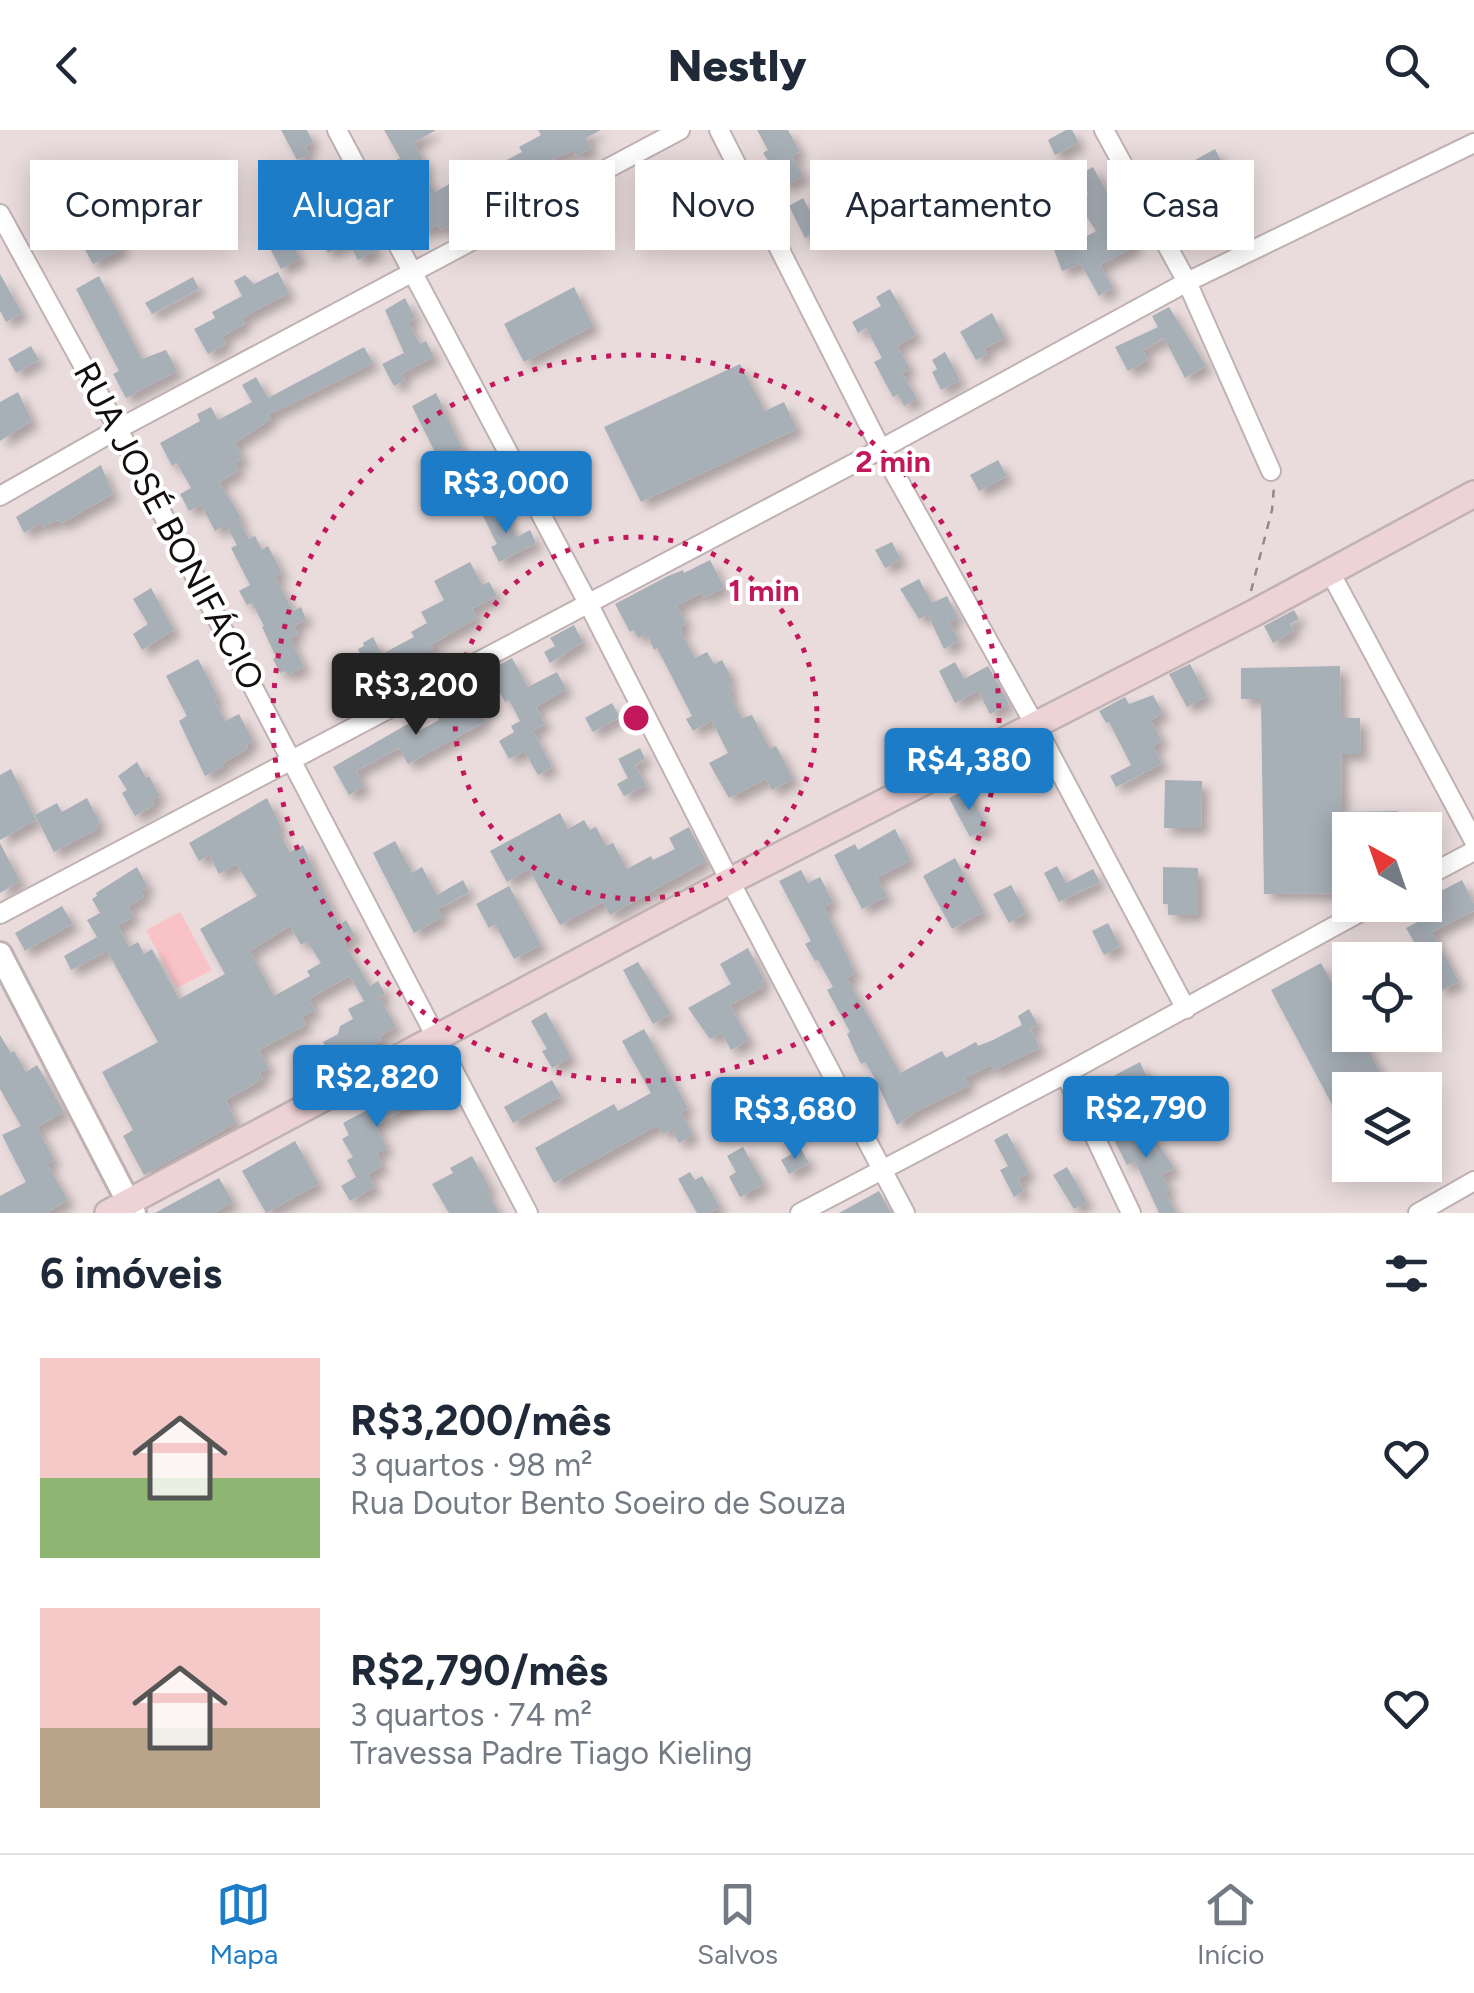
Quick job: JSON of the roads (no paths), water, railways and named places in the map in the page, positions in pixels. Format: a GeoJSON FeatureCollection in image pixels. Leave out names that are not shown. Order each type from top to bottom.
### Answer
{"type":"FeatureCollection","features":[{"type":"Feature","properties":{"kind":"main road"},"geometry":{"type":"LineString","coordinates":[[123,1209],[434,1037],[1242,620],[1474,494]]}},
{"type":"Feature","properties":{"kind":"street"},"geometry":{"type":"LineString","coordinates":[[337,130],[905,1213]]}},
{"type":"Feature","properties":{"kind":"street"},"geometry":{"type":"LineString","coordinates":[[0,496],[118,428],[680,130]]}},
{"type":"Feature","properties":{"kind":"street"},"geometry":{"type":"LineString","coordinates":[[719,130],[881,449],[1186,1009]]}},
{"type":"Feature","properties":{"kind":"street"},"geometry":{"type":"LineString","coordinates":[[1104,130],[1187,282],[1271,470]]}},
{"type":"Feature","properties":{"kind":"street"},"geometry":{"type":"LineString","coordinates":[[0,914],[881,449],[1187,282],[1474,143]]}},
{"type":"Feature","properties":{"kind":"street","name":"RUA JOSÉ BONIFÁCIO"},"geometry":{"type":"LineString","coordinates":[[0,214],[118,428],[528,1213]]}},
{"type":"Feature","properties":{"kind":"street"},"geometry":{"type":"LineString","coordinates":[[1330,572],[1474,842]]}},
{"type":"Feature","properties":{"kind":"street"},"geometry":{"type":"LineString","coordinates":[[1442,868],[1474,851]]}},
{"type":"Feature","properties":{"kind":"street"},"geometry":{"type":"LineString","coordinates":[[800,1213],[1342,922]]}},
{"type":"Feature","properties":{"kind":"street"},"geometry":{"type":"LineString","coordinates":[[0,954],[123,1209]]}},
{"type":"Feature","properties":{"kind":"street"},"geometry":{"type":"LineString","coordinates":[[1065,1074],[1131,1213]]}},
{"type":"Feature","properties":{"kind":"street"},"geometry":{"type":"LineString","coordinates":[[1418,1213],[1474,1182]]}}]}
